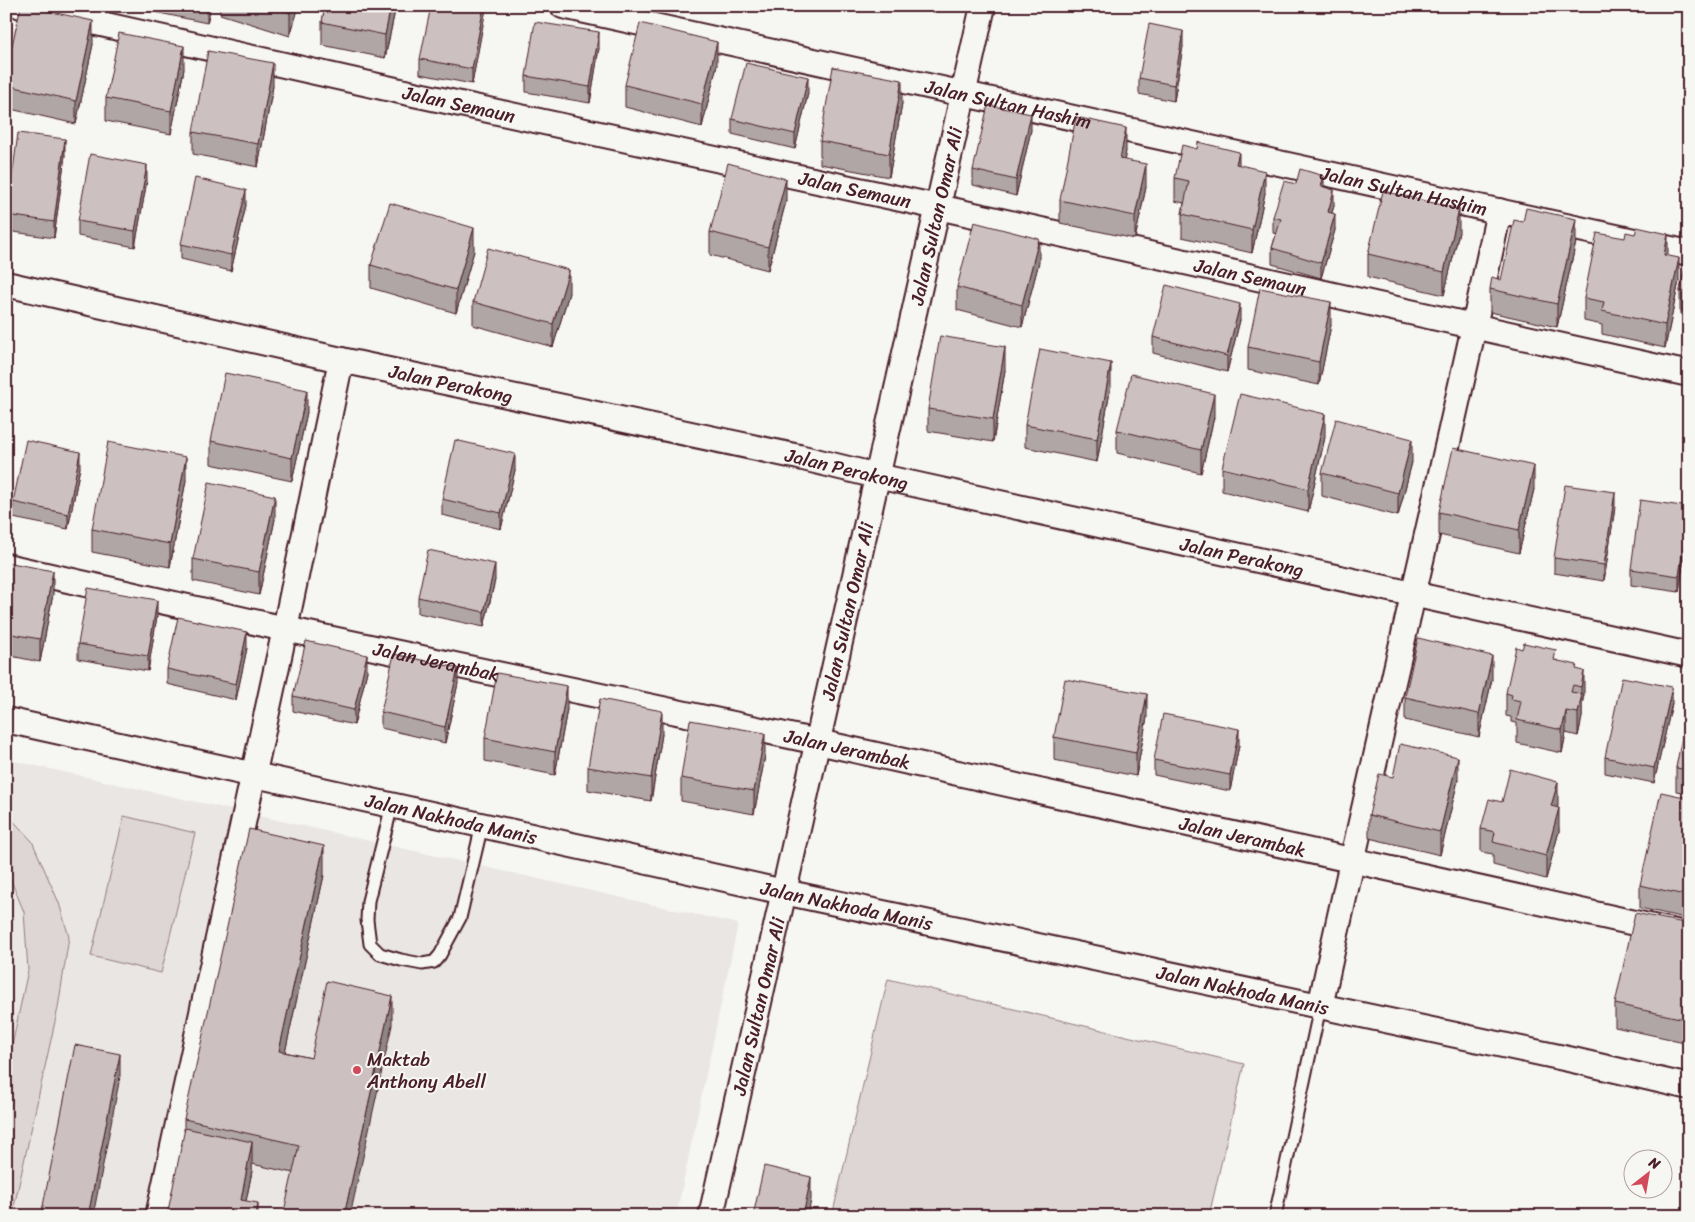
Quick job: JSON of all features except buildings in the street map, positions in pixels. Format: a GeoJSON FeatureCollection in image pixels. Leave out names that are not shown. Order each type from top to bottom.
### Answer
{"type":"FeatureCollection","features":[{"type":"Feature","properties":{"kind":"street","name":"Jalan Semaun"},"geometry":{"type":"LineString","coordinates":[[21,6],[1689,374]]}},
{"type":"Feature","properties":{"kind":"street","name":"Jalan Sultan Hashim"},"geometry":{"type":"LineString","coordinates":[[563,6],[1689,253]]}},
{"type":"Feature","properties":{"kind":"street","name":"Jalan Sultan Omar Ali"},"geometry":{"type":"LineString","coordinates":[[711,1216],[983,6]]}},
{"type":"Feature","properties":{"kind":"street"},"geometry":{"type":"LineString","coordinates":[[1320,1007],[1351,861],[1475,327],[1499,211]]}},
{"type":"Feature","properties":{"kind":"street","name":"Jalan Perakong"},"geometry":{"type":"LineString","coordinates":[[6,284],[341,360],[789,455],[1689,655]]}},
{"type":"Feature","properties":{"kind":"street"},"geometry":{"type":"LineString","coordinates":[[158,1216],[341,360]]}},
{"type":"Feature","properties":{"kind":"street","name":"Jalan Jerambak"},"geometry":{"type":"LineString","coordinates":[[6,566],[285,629],[818,742],[1689,935]]}},
{"type":"Feature","properties":{"kind":"street","name":"Jalan Nakhoda Manis"},"geometry":{"type":"LineString","coordinates":[[6,720],[784,892],[1573,1060],[1689,1087]]}},
{"type":"Feature","properties":{"kind":"lane"},"geometry":{"type":"LineString","coordinates":[[392,805],[368,901],[367,920],[370,944],[380,954],[401,960],[422,964],[434,962],[440,955],[460,918],[482,825]]}},
{"type":"Feature","properties":{"kind":"lane"},"geometry":{"type":"LineString","coordinates":[[1275,1216],[1320,1007]]}},
{"type":"Feature","properties":{"kind":"shaded area","name":"Maktab Anthony Abell"},"geometry":{"type":"Polygon","coordinates":[[[6,759],[738,924],[676,1216],[6,1216],[6,759]]]}},
{"type":"Feature","properties":{"kind":"shaded area"},"geometry":{"type":"Polygon","coordinates":[[[6,813],[32,841],[59,903],[69,937],[58,1008],[12,1216],[6,1216],[6,1074],[28,970],[24,912],[6,868],[6,813]]]}},
{"type":"Feature","properties":{"kind":"shaded area"},"geometry":{"type":"Polygon","coordinates":[[[124,816],[195,833],[161,973],[91,956],[124,816]]]}},
{"type":"Feature","properties":{"kind":"shaded area"},"geometry":{"type":"Polygon","coordinates":[[[888,979],[1244,1064],[1209,1216],[832,1216],[888,979]]]}},
{"type":"Feature","properties":{"kind":"place","name":"Maktab Anthony Abell"},"geometry":{"type":"Point","coordinates":[357,1070]}}]}
